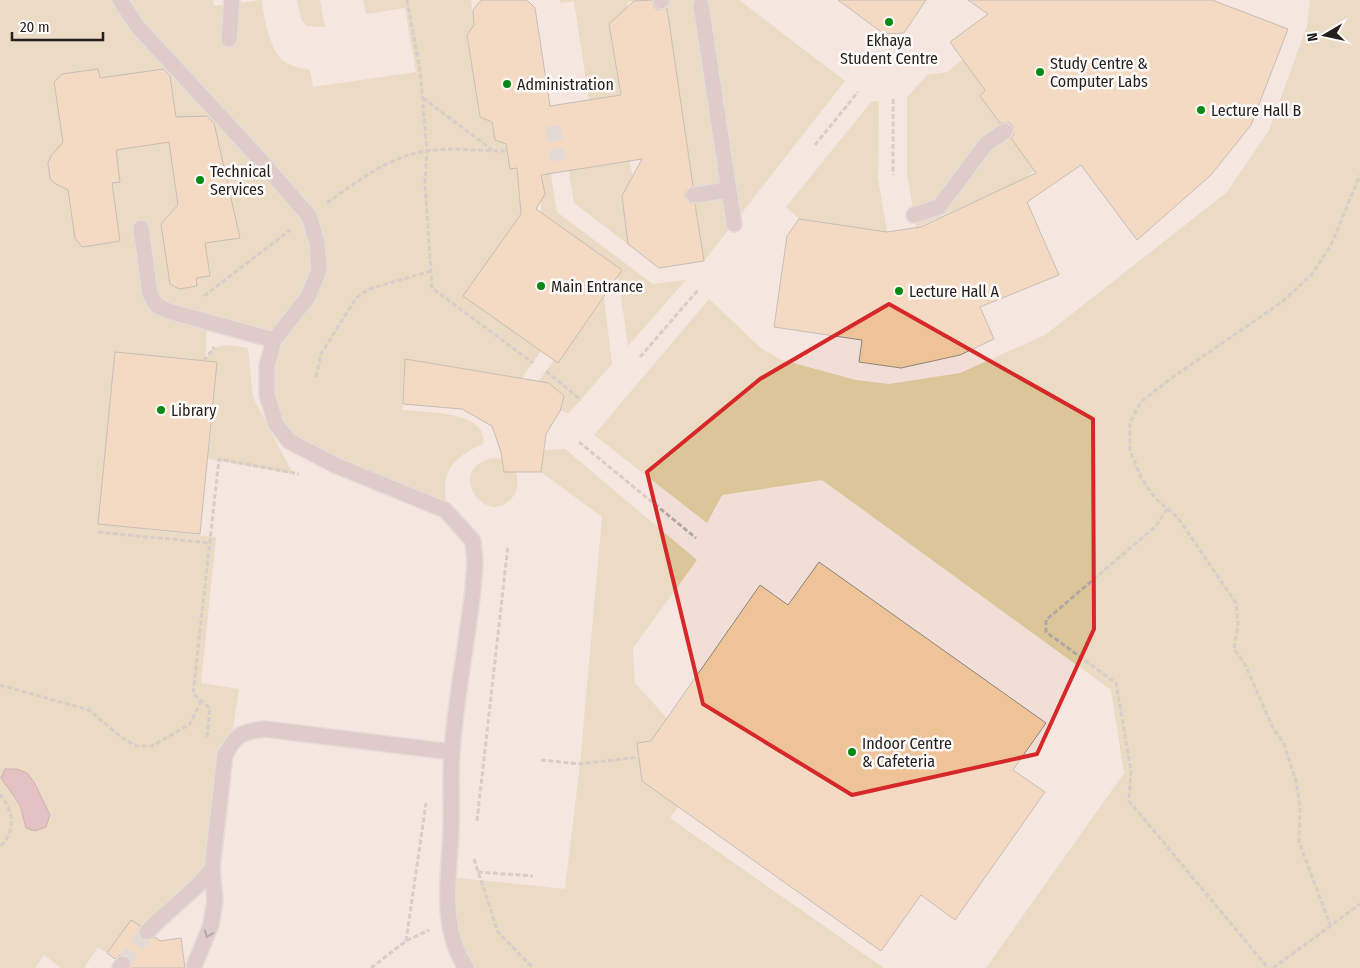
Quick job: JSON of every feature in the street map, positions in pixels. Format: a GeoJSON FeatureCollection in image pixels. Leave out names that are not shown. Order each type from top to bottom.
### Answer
{"type":"FeatureCollection","features":[{"type":"Feature","properties":{"kind":"street"},"geometry":{"type":"LineString","coordinates":[[120,0],[137,26],[255,154],[309,216],[317,243],[319,270],[308,297],[274,340],[267,366],[267,395],[276,424],[289,441],[335,465],[445,510],[472,541],[475,562],[473,589],[452,752],[447,894],[448,921],[453,939],[466,968]]}},
{"type":"Feature","properties":{"kind":"street"},"geometry":{"type":"LineString","coordinates":[[229,39],[232,0]]}},
{"type":"Feature","properties":{"kind":"street"},"geometry":{"type":"LineString","coordinates":[[701,5],[734,224]]}},
{"type":"Feature","properties":{"kind":"street"},"geometry":{"type":"LineString","coordinates":[[914,215],[940,206],[986,144],[1005,131]]}},
{"type":"Feature","properties":{"kind":"street"},"geometry":{"type":"LineString","coordinates":[[694,195],[728,190]]}},
{"type":"Feature","properties":{"kind":"street"},"geometry":{"type":"LineString","coordinates":[[141,228],[150,294],[156,306],[274,340]]}},
{"type":"Feature","properties":{"kind":"street"},"geometry":{"type":"LineString","coordinates":[[194,966],[212,926],[215,900],[212,870],[226,756],[233,739],[246,732],[265,729],[452,752]]}},
{"type":"Feature","properties":{"kind":"street"},"geometry":{"type":"LineString","coordinates":[[147,932],[160,918],[188,897],[212,870]]}},
{"type":"Feature","properties":{"kind":"path"},"geometry":{"type":"LineString","coordinates":[[407,0],[420,71],[427,150],[425,183],[432,288],[533,363]]}},
{"type":"Feature","properties":{"kind":"path"},"geometry":{"type":"LineString","coordinates":[[815,145],[858,92]]}},
{"type":"Feature","properties":{"kind":"path"},"geometry":{"type":"LineString","coordinates":[[422,98],[492,151]]}},
{"type":"Feature","properties":{"kind":"path"},"geometry":{"type":"LineString","coordinates":[[893,100],[893,175]]}},
{"type":"Feature","properties":{"kind":"path"},"geometry":{"type":"LineString","coordinates":[[179,314],[357,181],[388,163],[427,150],[507,151]]}},
{"type":"Feature","properties":{"kind":"path"},"geometry":{"type":"LineString","coordinates":[[1330,927],[1299,842],[1300,806],[1296,781],[1284,744],[1273,728],[1244,662],[1234,649],[1238,625],[1236,603],[1178,518],[1155,498],[1141,478],[1130,450],[1130,422],[1142,402],[1170,379],[1282,302],[1312,274],[1330,245],[1360,175]]}},
{"type":"Feature","properties":{"kind":"path"},"geometry":{"type":"LineString","coordinates":[[316,378],[321,354],[356,298],[369,289],[431,271]]}},
{"type":"Feature","properties":{"kind":"path"},"geometry":{"type":"LineString","coordinates":[[640,357],[698,290]]}},
{"type":"Feature","properties":{"kind":"path"},"geometry":{"type":"LineString","coordinates":[[546,371],[581,400]]}},
{"type":"Feature","properties":{"kind":"path"},"geometry":{"type":"LineString","coordinates":[[579,442],[696,538]]}},
{"type":"Feature","properties":{"kind":"path"},"geometry":{"type":"LineString","coordinates":[[206,747],[210,708],[193,694],[219,459],[302,474]]}},
{"type":"Feature","properties":{"kind":"path"},"geometry":{"type":"LineString","coordinates":[[1167,509],[1156,526],[1046,620],[1046,632],[1116,683],[1131,771],[1129,801],[1268,968]]}},
{"type":"Feature","properties":{"kind":"path"},"geometry":{"type":"LineString","coordinates":[[98,532],[210,543]]}},
{"type":"Feature","properties":{"kind":"path"},"geometry":{"type":"LineString","coordinates":[[476,830],[508,545]]}},
{"type":"Feature","properties":{"kind":"path"},"geometry":{"type":"LineString","coordinates":[[0,685],[89,710],[121,737],[136,746],[152,746],[190,724],[202,701]]}},
{"type":"Feature","properties":{"kind":"path"},"geometry":{"type":"LineString","coordinates":[[541,760],[580,764],[639,758]]}},
{"type":"Feature","properties":{"kind":"path"},"geometry":{"type":"LineString","coordinates":[[0,794],[7,805],[12,822],[10,835],[0,847]]}},
{"type":"Feature","properties":{"kind":"path"},"geometry":{"type":"LineString","coordinates":[[406,941],[427,797]]}},
{"type":"Feature","properties":{"kind":"path"},"geometry":{"type":"LineString","coordinates":[[473,857],[498,932],[533,968]]}},
{"type":"Feature","properties":{"kind":"path"},"geometry":{"type":"LineString","coordinates":[[478,872],[533,876]]}},
{"type":"Feature","properties":{"kind":"path"},"geometry":{"type":"LineString","coordinates":[[1273,968],[1360,904]]}},
{"type":"Feature","properties":{"kind":"path"},"geometry":{"type":"LineString","coordinates":[[372,968],[406,941],[448,921]]}},
{"type":"Feature","properties":{"kind":"highlighted area"},"geometry":{"type":"Polygon","coordinates":[[[889,304],[1093,419],[1094,629],[1037,754],[852,795],[703,704],[647,472],[760,379],[889,304]]]}},
{"type":"Feature","properties":{"kind":"shaded area"},"geometry":{"type":"Polygon","coordinates":[[[0,0],[1360,0],[1356,968],[0,968],[0,0]]]}},
{"type":"Feature","properties":{"kind":"shaded area"},"geometry":{"type":"Polygon","coordinates":[[[0,0],[213,0],[214,6],[261,0],[266,26],[276,52],[288,64],[310,70],[313,87],[416,72],[405,8],[366,14],[363,0],[471,0],[474,25],[467,35],[479,117],[492,122],[495,140],[503,144],[514,154],[521,169],[526,193],[519,201],[521,214],[464,296],[541,351],[522,378],[405,359],[402,410],[453,415],[466,419],[476,425],[482,433],[483,444],[471,449],[460,457],[448,472],[445,482],[445,510],[289,441],[267,395],[274,341],[207,323],[205,360],[213,348],[226,345],[248,348],[253,397],[293,474],[208,459],[217,362],[115,352],[98,524],[216,537],[201,683],[239,689],[212,869],[147,932],[137,924],[107,953],[98,947],[84,968],[61,968],[44,955],[35,968],[0,968],[0,0]]]}},
{"type":"Feature","properties":{"kind":"shaded area"},"geometry":{"type":"Polygon","coordinates":[[[297,0],[320,0],[325,27],[307,26],[301,19],[297,0]]]}},
{"type":"Feature","properties":{"kind":"shaded area"},"geometry":{"type":"Polygon","coordinates":[[[560,0],[641,0],[627,2],[628,11],[609,24],[624,118],[614,119],[610,97],[589,100],[574,1],[560,3],[560,0]]]}},
{"type":"Feature","properties":{"kind":"shaded area"},"geometry":{"type":"Polygon","coordinates":[[[659,0],[739,0],[845,81],[704,261],[666,6],[659,0]]]}},
{"type":"Feature","properties":{"kind":"shaded area"},"geometry":{"type":"Polygon","coordinates":[[[1310,0],[1360,0],[1360,968],[986,968],[1124,773],[1111,690],[822,480],[722,495],[707,523],[594,435],[709,299],[762,349],[782,360],[856,380],[889,384],[960,373],[1045,335],[1227,192],[1269,130],[1307,26],[1310,0]]]}},
{"type":"Feature","properties":{"kind":"shaded area"},"geometry":{"type":"Polygon","coordinates":[[[963,59],[985,90],[980,96],[1013,141],[1098,80],[1122,98],[1024,179],[916,228],[907,173],[907,97],[927,75],[947,72],[963,59]]]}},
{"type":"Feature","properties":{"kind":"shaded area"},"geometry":{"type":"Polygon","coordinates":[[[879,101],[878,178],[887,232],[799,219],[786,207],[871,102],[879,101]]]}},
{"type":"Feature","properties":{"kind":"shaded area"},"geometry":{"type":"Polygon","coordinates":[[[628,152],[634,184],[628,186],[622,196],[625,220],[632,225],[637,224],[642,255],[574,203],[568,166],[579,169],[621,163],[628,152]]]}},
{"type":"Feature","properties":{"kind":"shaded area"},"geometry":{"type":"Polygon","coordinates":[[[549,162],[557,212],[653,284],[686,280],[628,346],[618,276],[622,270],[541,213],[541,200],[544,194],[539,164],[549,162]]]}},
{"type":"Feature","properties":{"kind":"shaded area"},"geometry":{"type":"Polygon","coordinates":[[[604,297],[612,364],[569,413],[560,411],[564,396],[549,382],[538,382],[554,360],[558,362],[604,297]]]}},
{"type":"Feature","properties":{"kind":"shaded area"},"geometry":{"type":"Polygon","coordinates":[[[565,449],[697,560],[633,648],[635,683],[667,718],[690,735],[637,743],[641,773],[667,769],[653,789],[678,807],[670,818],[884,968],[466,968],[449,877],[565,889],[580,764],[602,517],[541,472],[543,450],[565,449]]]}},
{"type":"Feature","properties":{"kind":"shaded area"},"geometry":{"type":"Polygon","coordinates":[[[494,458],[502,459],[504,472],[516,472],[516,492],[512,498],[501,506],[490,506],[481,502],[474,493],[470,483],[472,472],[479,463],[494,458]]]}},
{"type":"Feature","properties":{"kind":"shaded area"},"geometry":{"type":"Polygon","coordinates":[[[5,769],[17,769],[27,773],[34,782],[50,815],[46,827],[35,831],[26,828],[20,805],[1,778],[5,769]]]}},
{"type":"Feature","properties":{"kind":"building"},"geometry":{"type":"Polygon","coordinates":[[[481,0],[527,0],[535,8],[550,106],[621,95],[609,24],[634,1],[652,0],[654,7],[658,10],[667,8],[693,186],[686,191],[685,197],[690,203],[695,204],[704,261],[659,268],[628,244],[622,196],[642,159],[541,175],[545,194],[536,209],[622,270],[558,363],[463,296],[521,214],[517,168],[510,169],[506,144],[495,140],[492,122],[480,117],[467,35],[474,25],[473,10],[481,0]]]}},
{"type":"Feature","properties":{"kind":"building","name":"Ekhaya Student Centre"},"geometry":{"type":"Polygon","coordinates":[[[838,0],[926,0],[904,33],[884,34],[838,0]]]}},
{"type":"Feature","properties":{"kind":"building"},"geometry":{"type":"Polygon","coordinates":[[[968,0],[1212,0],[1288,29],[1251,125],[1211,175],[1137,240],[1081,165],[1027,202],[1059,275],[980,307],[994,339],[960,355],[901,368],[859,362],[862,340],[774,327],[787,236],[799,219],[887,232],[921,227],[1036,173],[1011,138],[1014,135],[1013,126],[1009,122],[1000,123],[980,96],[985,90],[950,42],[988,14],[968,0]]]}},
{"type":"Feature","properties":{"kind":"building"},"geometry":{"type":"Polygon","coordinates":[[[98,69],[100,78],[164,69],[170,76],[176,117],[207,116],[214,123],[240,238],[205,243],[210,276],[196,278],[197,286],[179,289],[170,284],[161,224],[178,205],[169,142],[116,150],[120,182],[112,183],[120,241],[82,247],[75,238],[68,190],[54,183],[50,178],[48,163],[51,156],[63,142],[54,82],[62,74],[98,69]]]}},
{"type":"Feature","properties":{"kind":"building","name":"Library"},"geometry":{"type":"Polygon","coordinates":[[[115,352],[217,362],[200,534],[98,524],[115,352]]]}},
{"type":"Feature","properties":{"kind":"building"},"geometry":{"type":"Polygon","coordinates":[[[405,359],[549,383],[564,396],[560,411],[546,434],[541,472],[504,472],[501,452],[492,426],[462,409],[403,404],[405,359]]]}},
{"type":"Feature","properties":{"kind":"building","name":"Indoor Centre & Cafeteria"},"geometry":{"type":"Polygon","coordinates":[[[819,562],[1046,723],[1013,770],[1045,792],[955,920],[921,895],[881,951],[642,781],[637,743],[651,741],[760,585],[788,605],[819,562]]]}},
{"type":"Feature","properties":{"kind":"building"},"geometry":{"type":"Polygon","coordinates":[[[131,920],[140,926],[138,935],[144,941],[155,937],[160,941],[181,938],[185,968],[131,968],[132,961],[128,956],[120,955],[115,959],[107,953],[131,920]]]}},
{"type":"Feature","properties":{"kind":"tunnel"},"geometry":{"type":"LineString","coordinates":[[553,126],[558,161]]}},
{"type":"Feature","properties":{"kind":"tunnel"},"geometry":{"type":"LineString","coordinates":[[123,964],[147,932]]}},
{"type":"Feature","properties":{"kind":"place","name":"Ekhaya Student Centre"},"geometry":{"type":"Point","coordinates":[889,22]}},
{"type":"Feature","properties":{"kind":"place","name":"Study Centre & Computer Labs"},"geometry":{"type":"Point","coordinates":[1040,72]}},
{"type":"Feature","properties":{"kind":"place","name":"Administration"},"geometry":{"type":"Point","coordinates":[507,84]}},
{"type":"Feature","properties":{"kind":"place","name":"Lecture Hall B"},"geometry":{"type":"Point","coordinates":[1201,110]}},
{"type":"Feature","properties":{"kind":"place","name":"Technical Services"},"geometry":{"type":"Point","coordinates":[200,180]}},
{"type":"Feature","properties":{"kind":"place","name":"Main Entrance"},"geometry":{"type":"Point","coordinates":[541,286]}},
{"type":"Feature","properties":{"kind":"place","name":"Lecture Hall A"},"geometry":{"type":"Point","coordinates":[899,291]}},
{"type":"Feature","properties":{"kind":"place","name":"Library"},"geometry":{"type":"Point","coordinates":[161,410]}},
{"type":"Feature","properties":{"kind":"place","name":"Indoor Centre & Cafeteria"},"geometry":{"type":"Point","coordinates":[852,752]}}]}
